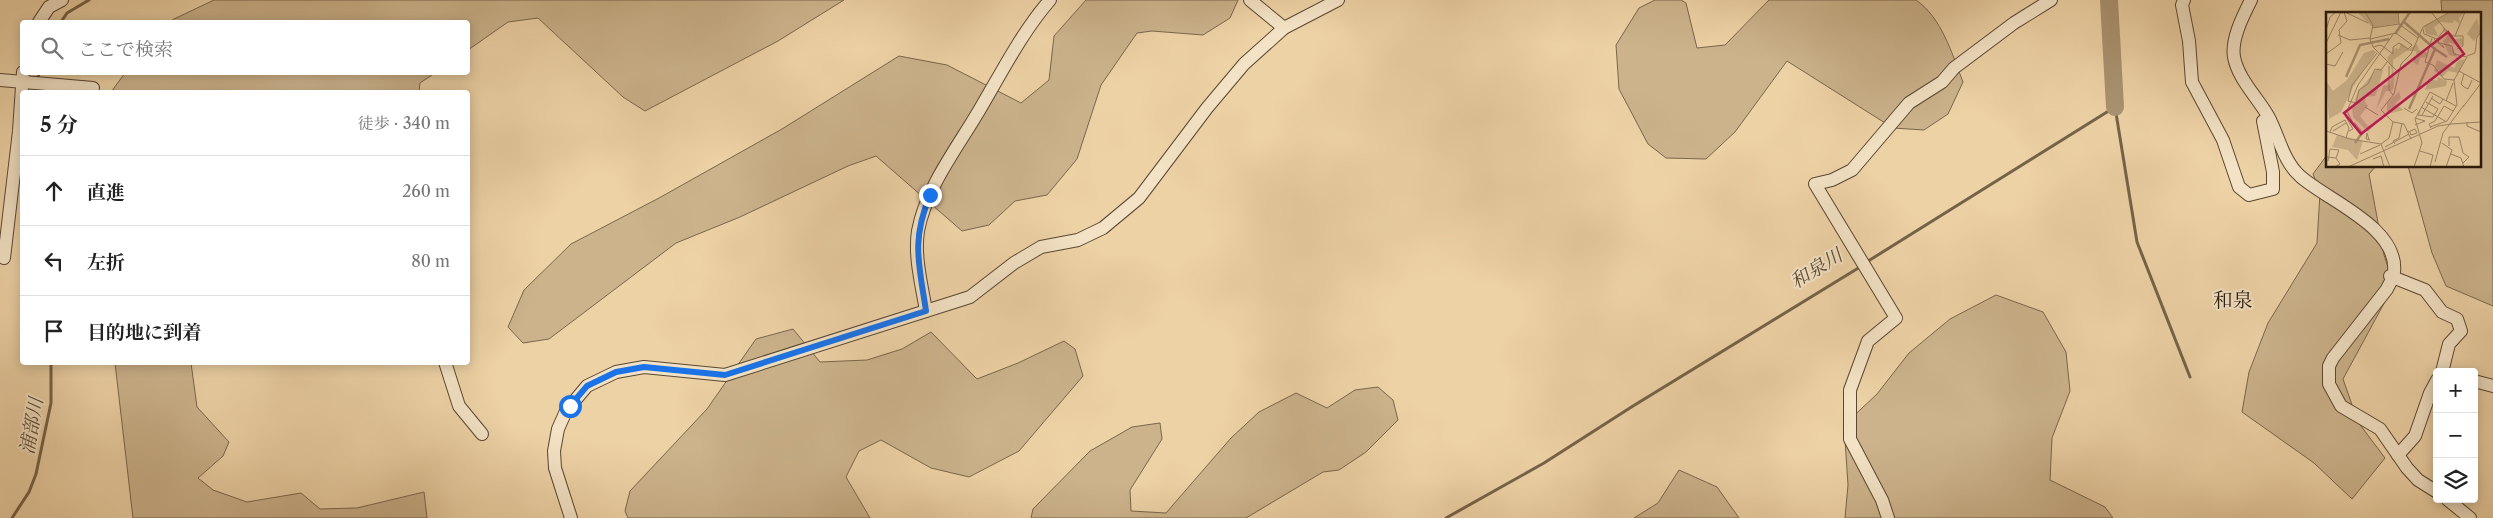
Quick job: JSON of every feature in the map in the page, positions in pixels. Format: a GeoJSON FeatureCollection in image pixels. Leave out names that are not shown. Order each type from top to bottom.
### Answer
{"type":"FeatureCollection","features":[{"type":"Feature","properties":{"kind":"street"},"geometry":{"type":"LineString","coordinates":[[39,20],[49,7],[62,0]]}},
{"type":"Feature","properties":{"kind":"street"},"geometry":{"type":"LineString","coordinates":[[926,311],[918,255],[918,232],[924,210],[938,181],[1028,30],[1050,0]]}},
{"type":"Feature","properties":{"kind":"street"},"geometry":{"type":"LineString","coordinates":[[1250,0],[1284,28]]}},
{"type":"Feature","properties":{"kind":"street"},"geometry":{"type":"LineString","coordinates":[[571,518],[555,468],[554,451],[558,429],[577,396],[587,386],[603,376],[644,367],[725,375],[970,296],[1014,263],[1041,247],[1078,240],[1103,228],[1139,198],[1206,108],[1244,64],[1284,28],[1338,0]]}},
{"type":"Feature","properties":{"kind":"street"},"geometry":{"type":"LineString","coordinates":[[1888,518],[1882,500],[1850,439],[1850,390],[1868,340],[1896,318],[1815,184],[1832,180],[1852,170],[1909,103],[1942,82],[1954,68],[2014,23],[2051,0]]}},
{"type":"Feature","properties":{"kind":"street"},"geometry":{"type":"LineString","coordinates":[[2184,0],[2182,5],[2189,41],[2192,82],[2223,140],[2239,187],[2249,195],[2273,189],[2263,121]]}},
{"type":"Feature","properties":{"kind":"street"},"geometry":{"type":"LineString","coordinates":[[2251,0],[2234,44],[2236,66],[2268,116],[2289,164],[2307,182],[2369,224],[2389,251],[2394,271],[2386,290],[2333,358],[2328,374],[2332,392],[2341,406],[2380,429],[2418,480],[2433,489]]}},
{"type":"Feature","properties":{"kind":"street"},"geometry":{"type":"LineString","coordinates":[[0,80],[22,77],[44,84],[93,88]]}},
{"type":"Feature","properties":{"kind":"street"},"geometry":{"type":"LineString","coordinates":[[21,90],[22,77]]}},
{"type":"Feature","properties":{"kind":"street"},"geometry":{"type":"LineString","coordinates":[[4,258],[20,114]]}},
{"type":"Feature","properties":{"kind":"street"},"geometry":{"type":"LineString","coordinates":[[2392,277],[2425,290],[2442,312],[2457,320],[2461,331],[2449,344],[2443,368]]}},
{"type":"Feature","properties":{"kind":"street"},"geometry":{"type":"LineString","coordinates":[[446,365],[459,406],[482,434]]}},
{"type":"Feature","properties":{"kind":"street"},"geometry":{"type":"LineString","coordinates":[[2478,382],[2493,386]]}},
{"type":"Feature","properties":{"kind":"street"},"geometry":{"type":"LineString","coordinates":[[2398,455],[2415,436],[2433,387]]}},
{"type":"Feature","properties":{"kind":"street"},"geometry":{"type":"LineString","coordinates":[[2453,503],[2470,518]]}},
{"type":"Feature","properties":{"kind":"shaded area"},"geometry":{"type":"Polygon","coordinates":[[[214,0],[844,0],[778,41],[645,111],[623,97],[538,18],[508,22],[470,49],[470,20],[173,20],[214,0]]]}},
{"type":"Feature","properties":{"kind":"shaded area"},"geometry":{"type":"Polygon","coordinates":[[[1086,0],[1238,0],[1230,18],[1203,35],[1152,31],[1137,33],[1101,85],[1077,159],[1047,195],[1015,201],[989,225],[962,231],[876,156],[848,166],[740,217],[676,243],[549,339],[523,343],[508,327],[524,290],[571,244],[659,198],[782,129],[899,56],[947,65],[1021,103],[1049,80],[1054,36],[1086,0]]]}},
{"type":"Feature","properties":{"kind":"shaded area"},"geometry":{"type":"Polygon","coordinates":[[[1655,0],[1681,0],[1686,3],[1697,48],[1725,45],[1769,0],[1916,0],[1933,16],[1939,26],[1963,82],[1948,114],[1924,130],[1893,128],[1787,61],[1735,132],[1706,159],[1666,158],[1648,144],[1619,89],[1616,45],[1639,8],[1655,0]]]}},
{"type":"Feature","properties":{"kind":"shaded area"},"geometry":{"type":"Polygon","coordinates":[[[2441,0],[2493,0],[2493,306],[2446,286],[2432,253],[2409,168],[2480,168],[2480,12],[2442,12],[2441,0]]]}},
{"type":"Feature","properties":{"kind":"shaded area"},"geometry":{"type":"Polygon","coordinates":[[[124,75],[432,75],[420,83],[419,90],[112,90],[124,75]]]}},
{"type":"Feature","properties":{"kind":"shaded area"},"geometry":{"type":"Polygon","coordinates":[[[2326,156],[2326,168],[2374,168],[2369,174],[2384,255],[2394,285],[2343,379],[2358,422],[2385,458],[2352,499],[2314,463],[2242,412],[2249,372],[2268,323],[2317,243],[2320,193],[2313,174],[2326,156]]]}},
{"type":"Feature","properties":{"kind":"shaded area"},"geometry":{"type":"Polygon","coordinates":[[[1996,295],[2043,312],[2066,352],[2070,391],[2052,438],[2050,480],[2105,507],[2113,518],[1845,518],[1848,485],[1844,425],[1877,394],[1909,353],[1950,319],[1996,295]]]}},
{"type":"Feature","properties":{"kind":"shaded area"},"geometry":{"type":"Polygon","coordinates":[[[793,329],[820,362],[867,360],[902,349],[931,332],[977,379],[1018,363],[1064,341],[1075,349],[1083,376],[1019,451],[969,477],[931,468],[881,440],[859,451],[846,477],[870,518],[628,518],[625,511],[630,491],[707,409],[756,339],[793,329]]]}},
{"type":"Feature","properties":{"kind":"shaded area"},"geometry":{"type":"Polygon","coordinates":[[[115,365],[191,365],[197,407],[229,442],[223,456],[198,478],[213,490],[247,502],[301,493],[320,509],[357,508],[424,492],[427,518],[133,518],[115,365]]]}},
{"type":"Feature","properties":{"kind":"shaded area"},"geometry":{"type":"Polygon","coordinates":[[[1378,387],[1393,400],[1398,420],[1366,452],[1339,470],[1323,472],[1246,518],[1031,518],[1033,509],[1090,451],[1132,427],[1160,423],[1162,439],[1130,490],[1131,511],[1166,513],[1231,438],[1259,412],[1296,393],[1327,408],[1355,390],[1378,387]]]}},
{"type":"Feature","properties":{"kind":"shaded area"},"geometry":{"type":"Polygon","coordinates":[[[1679,470],[1717,487],[1739,518],[1634,518],[1658,503],[1679,470]]]}},
{"type":"Feature","properties":{"kind":"waterway","name":"浦部川"},"geometry":{"type":"LineString","coordinates":[[62,20],[67,13],[89,0]]}},
{"type":"Feature","properties":{"kind":"waterway","name":"和泉川"},"geometry":{"type":"LineString","coordinates":[[2109,0],[2115,107]]}},
{"type":"Feature","properties":{"kind":"waterway","name":"浦部川"},"geometry":{"type":"LineString","coordinates":[[38,79],[39,75]]}},
{"type":"Feature","properties":{"kind":"waterway","name":"和泉川"},"geometry":{"type":"LineString","coordinates":[[1865,263],[2115,107],[2137,242],[2190,377]]}},
{"type":"Feature","properties":{"kind":"waterway","name":"和泉川"},"geometry":{"type":"LineString","coordinates":[[1446,518],[1544,463],[1633,406],[1860,267]]}},
{"type":"Feature","properties":{"kind":"waterway","name":"浦部川"},"geometry":{"type":"LineString","coordinates":[[12,518],[29,492],[36,474],[51,403],[51,365]]}},
{"type":"Feature","properties":{"kind":"district","name":"和泉"},"geometry":{"type":"Point","coordinates":[2233,300]}},
{"type":"Feature","properties":{"kind":"route"},"geometry":{"type":"LineString","coordinates":[[570,406],[587,386],[603,376],[616,372],[644,367],[725,375],[926,311],[918,255],[918,232],[930,195]]}}]}
